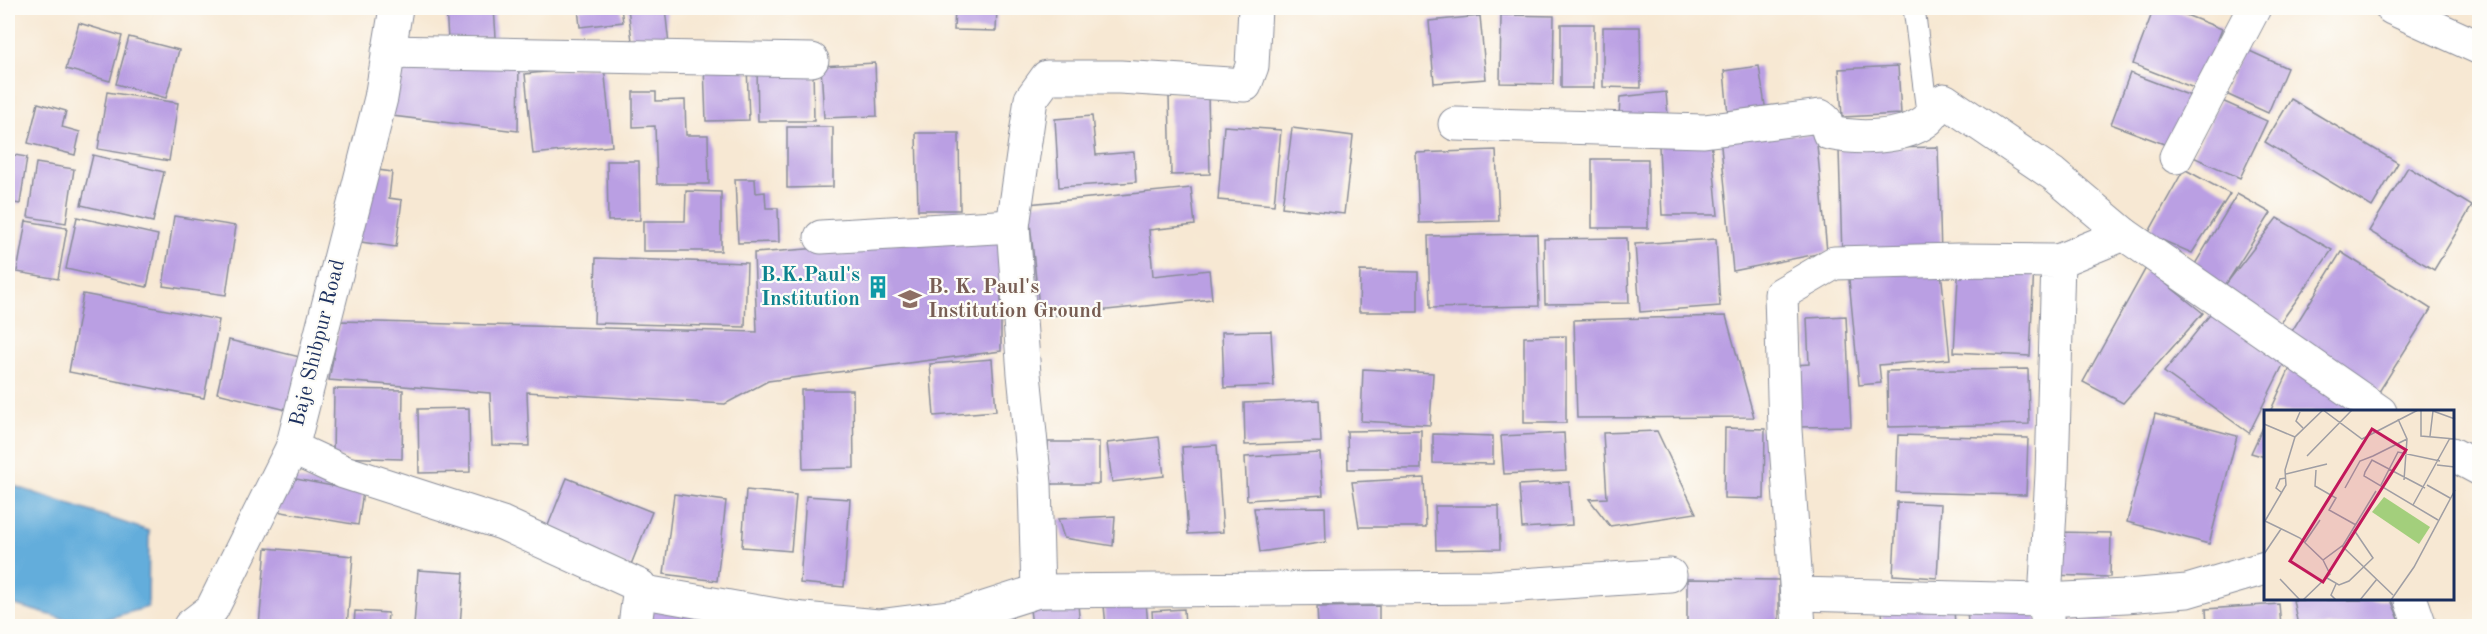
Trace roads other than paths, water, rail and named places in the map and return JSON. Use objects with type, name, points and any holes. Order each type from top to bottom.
[{"type":"street","name":"Baje Shibpur Road","points":[[396,8],[381,98],[292,448],[344,472],[502,523],[640,586],[639,591]]},
{"type":"street","points":[[1038,591],[1035,484],[1013,226],[1031,99],[1047,77],[1120,77],[1245,85],[1252,66],[1255,8]]},
{"type":"street","points":[[2176,157],[2254,8]]},
{"type":"street","points":[[2392,8],[2480,48]]},
{"type":"street","points":[[388,52],[812,60]]},
{"type":"street","points":[[1455,124],[1704,131],[1820,116],[1825,120],[1829,133],[1875,136],[1911,130],[1928,120],[1938,104],[1944,100],[2053,174],[2124,234],[2376,410]]},
{"type":"street","points":[[821,237],[1013,226]]},
{"type":"street","points":[[1799,627],[1785,430],[1781,294],[1834,263],[1959,260],[2058,261],[2124,234]]},
{"type":"street","points":[[2046,613],[2058,261]]},
{"type":"street","points":[[190,627],[212,609],[292,448]]},
{"type":"street","points":[[2454,455],[2480,469]]},
{"type":"street","points":[[1797,594],[2046,613],[2187,591],[2264,568]]},
{"type":"street","points":[[635,627],[639,591],[793,618],[878,626],[963,621],[1038,591],[1492,587],[1670,575]]},
{"type":"street","points":[[2411,601],[2420,627]]},
{"type":"lane","points":[[1914,8],[1928,120]]},
{"type":"water","points":[[8,484],[149,531],[148,607],[85,625],[8,603]]},
{"type":"place","name":"B.K.Paul's Institution","points":[[878,287]]},
{"type":"place","name":"B. K. Paul's Institution Ground","points":[[910,299]]}]
